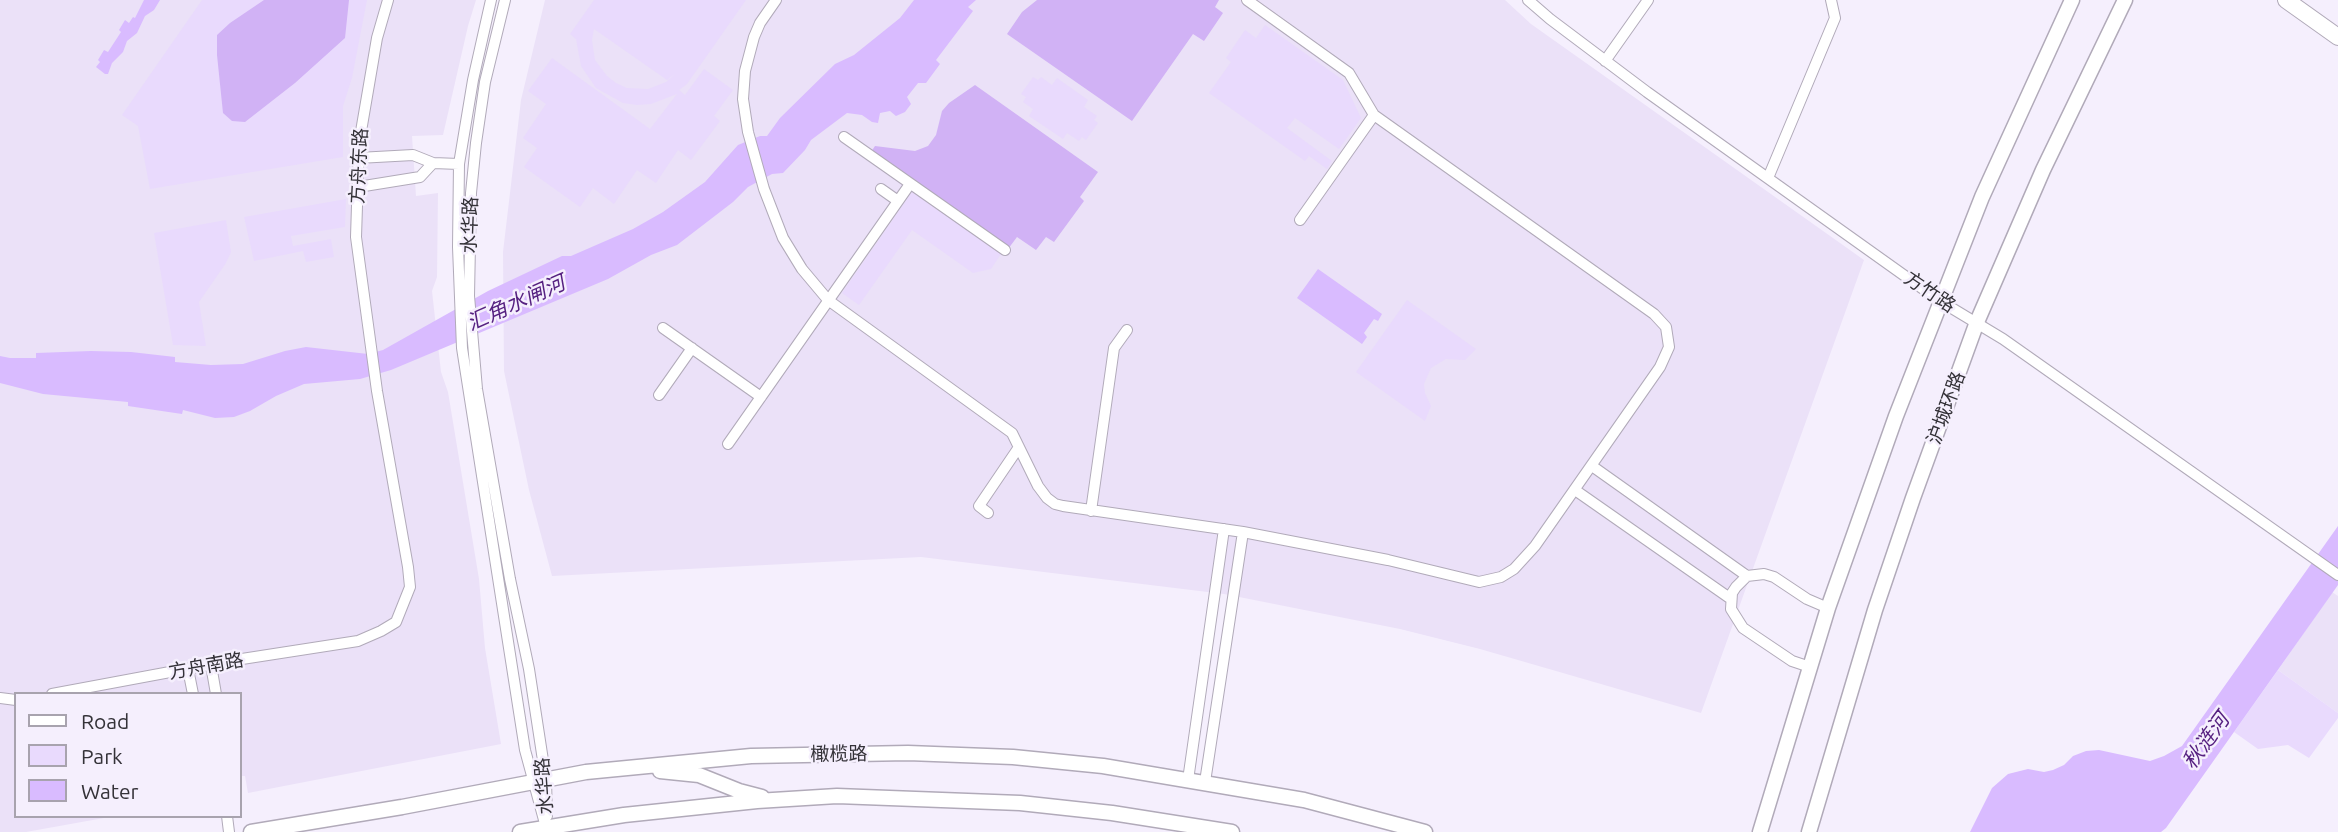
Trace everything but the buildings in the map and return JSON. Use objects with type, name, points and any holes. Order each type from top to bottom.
[{"type":"main road","points":[[1760,832],[1828,608],[1940,301],[1982,197],[2072,0]]},
{"type":"main road","name":"沪城环路","points":[[1808,832],[1875,610],[1977,322],[2043,170],[2125,0]]},
{"type":"main road","points":[[2286,0],[2338,37]]},
{"type":"main road","name":"橄榄路","points":[[251,832],[586,772],[751,756],[908,753],[1013,757],[1103,766],[1304,800],[1425,832]]},
{"type":"main road","points":[[629,768],[699,775],[739,791],[777,800]]},
{"type":"main road","points":[[520,832],[547,830],[624,815],[837,796],[1020,803],[1112,813],[1193,828],[1232,832]]},
{"type":"street","name":"方舟东路","points":[[319,648],[358,641],[396,622],[410,587],[377,391],[356,237],[358,158],[366,95],[377,38],[388,0]]},
{"type":"street","name":"水华路","points":[[491,0],[473,80],[459,164],[464,299],[510,579],[529,669],[547,830]]},
{"type":"street","name":"水华路","points":[[505,0],[485,82],[476,142],[462,348],[524,750],[540,781]]},
{"type":"street","points":[[776,0],[760,23],[745,71],[743,100],[748,132],[764,189],[783,237],[802,269],[828,300],[1012,433],[1038,486],[1047,498],[1055,504],[1243,532],[1388,560],[1479,582],[1501,577],[1525,560],[1666,356],[1669,340],[1666,327],[1654,314],[1374,115],[1349,73],[1249,1]]},
{"type":"street","name":"方竹路","points":[[1528,0],[1605,61],[1940,301],[1977,322],[2338,575]]},
{"type":"street","points":[[1605,61],[1648,0]]},
{"type":"street","points":[[1768,178],[1835,18],[1831,0]]},
{"type":"street","points":[[1300,220],[1374,115]]},
{"type":"street","points":[[844,137],[1005,250]]},
{"type":"street","points":[[358,158],[413,155],[433,163],[459,164]]},
{"type":"street","points":[[358,187],[420,177],[433,163]]},
{"type":"street","points":[[728,444],[911,184]]},
{"type":"street","points":[[881,189],[898,201]]},
{"type":"street","points":[[663,328],[761,397]]},
{"type":"street","points":[[1091,511],[1114,348],[1127,330]]},
{"type":"street","points":[[659,395],[692,348]]},
{"type":"street","points":[[988,513],[979,506],[1019,447]]},
{"type":"street","points":[[1592,466],[1747,576]]},
{"type":"street","points":[[1575,490],[1731,599]]},
{"type":"street","points":[[1188,780],[1224,529]]},
{"type":"street","points":[[1205,782],[1243,532]]},
{"type":"street","points":[[1810,667],[1792,661],[1744,628],[1734,616],[1731,599],[1736,587],[1747,576],[1765,574],[1828,608]]},
{"type":"street","points":[[1214,596],[1232,599]]},
{"type":"street","name":"方舟南路","points":[[63,692],[319,648]]},
{"type":"street","points":[[211,665],[216,692]]},
{"type":"street","points":[[188,669],[193,692]]},
{"type":"shaded area","points":[[0,0],[476,0],[443,135],[412,136],[416,196],[438,193],[437,277],[432,291],[441,372],[448,392],[479,579],[485,648],[501,744],[248,793],[245,776],[242,776],[242,692],[14,692],[14,818],[104,818],[26,832],[0,832]]},
{"type":"shaded area","points":[[264,0],[349,0],[345,38],[295,83],[245,122],[232,121],[223,113],[217,35]]},
{"type":"shaded area","points":[[545,0],[1505,0],[1531,24],[1864,260],[1701,713],[1480,649],[1400,629],[1224,594],[921,557],[552,576],[529,490],[504,371],[503,252],[521,100]]},
{"type":"shaded area","points":[[1037,0],[1219,0],[1215,7],[1223,13],[1204,41],[1193,34],[1132,121],[1007,34],[1022,12]]},
{"type":"shaded area","points":[[975,85],[1098,172],[1080,197],[1084,201],[1054,242],[1046,237],[1036,250],[1017,237],[1008,249],[871,152],[875,146],[915,151],[928,146],[936,135],[942,111]]},
{"type":"shaded area","points":[[2332,592],[2338,596],[2338,713],[2278,670]]},
{"type":"green space","points":[[202,0],[367,0],[352,78],[343,106],[343,157],[150,189],[138,126],[122,115]]},
{"type":"green space","points":[[594,0],[746,0],[687,84],[679,90],[685,95],[704,69],[733,90],[714,116],[720,121],[691,160],[678,150],[656,183],[637,170],[614,204],[593,188],[580,207],[524,167],[537,148],[523,138],[546,104],[528,91],[552,58],[650,129],[677,94],[651,104],[637,105],[623,103],[596,88],[581,66],[576,39],[570,34]],"holes":[[[594,29],[667,80],[676,73],[666,82],[648,89],[627,88],[616,83],[595,60],[592,40]]]},
{"type":"green space","points":[[1265,25],[1343,80],[1361,118],[1339,149],[1295,118],[1287,128],[1332,161],[1327,169],[1309,156],[1305,161],[1209,93],[1231,62],[1226,58],[1245,30],[1256,38]]},
{"type":"green space","points":[[1033,77],[1038,80],[1041,77],[1052,85],[1057,78],[1088,100],[1084,107],[1097,116],[1094,120],[1098,123],[1086,140],[1082,137],[1079,141],[1067,133],[1063,139],[1029,116],[1033,109],[1023,102],[1026,97],[1021,94]]},
{"type":"green space","points":[[912,192],[1001,254],[991,269],[973,273],[912,230],[859,305],[842,293]]},
{"type":"green space","points":[[346,199],[345,227],[291,236],[293,246],[331,239],[334,257],[306,262],[303,251],[254,261],[244,217]]},
{"type":"green space","points":[[226,220],[231,252],[199,302],[206,346],[173,345],[154,233]]},
{"type":"green space","points":[[1407,300],[1476,349],[1465,360],[1446,359],[1431,368],[1424,384],[1431,406],[1425,421],[1356,372]]},
{"type":"green space","points":[[2278,670],[2338,713],[2338,718],[2309,758],[2288,745],[2258,749],[2234,732]]},
{"type":"water","points":[[144,0],[160,0],[154,10],[145,16],[137,33],[127,41],[123,52],[112,63],[108,74],[105,74],[96,67],[100,62],[98,60],[104,50],[108,52],[125,20],[129,23],[135,18]]},
{"type":"water","name":"汇角水闸河","points":[[914,0],[976,0],[968,7],[973,11],[936,60],[940,64],[926,83],[918,83],[907,97],[911,104],[905,112],[896,116],[890,111],[880,113],[878,123],[862,115],[847,113],[811,140],[783,173],[772,174],[748,187],[733,202],[677,245],[651,255],[608,279],[391,370],[360,379],[304,384],[250,411],[234,417],[215,418],[183,410],[182,414],[128,406],[128,402],[43,394],[0,383],[0,356],[36,358],[36,353],[131,352],[175,357],[175,362],[211,365],[243,364],[306,347],[368,354],[383,350],[488,291],[562,256],[571,256],[633,229],[663,212],[705,182],[738,145],[767,136],[780,118],[835,64],[854,55],[900,18]]},
{"type":"water","points":[[1318,269],[1382,314],[1378,321],[1374,319],[1364,333],[1367,337],[1362,344],[1297,298]]},
{"type":"water","name":"秋涟河","points":[[2338,526],[2338,585],[2166,828],[2161,832],[1970,832],[1992,788],[2008,774],[2028,769],[2044,772],[2053,770],[2064,765],[2073,756],[2086,751],[2099,750],[2150,761],[2182,746]]}]
